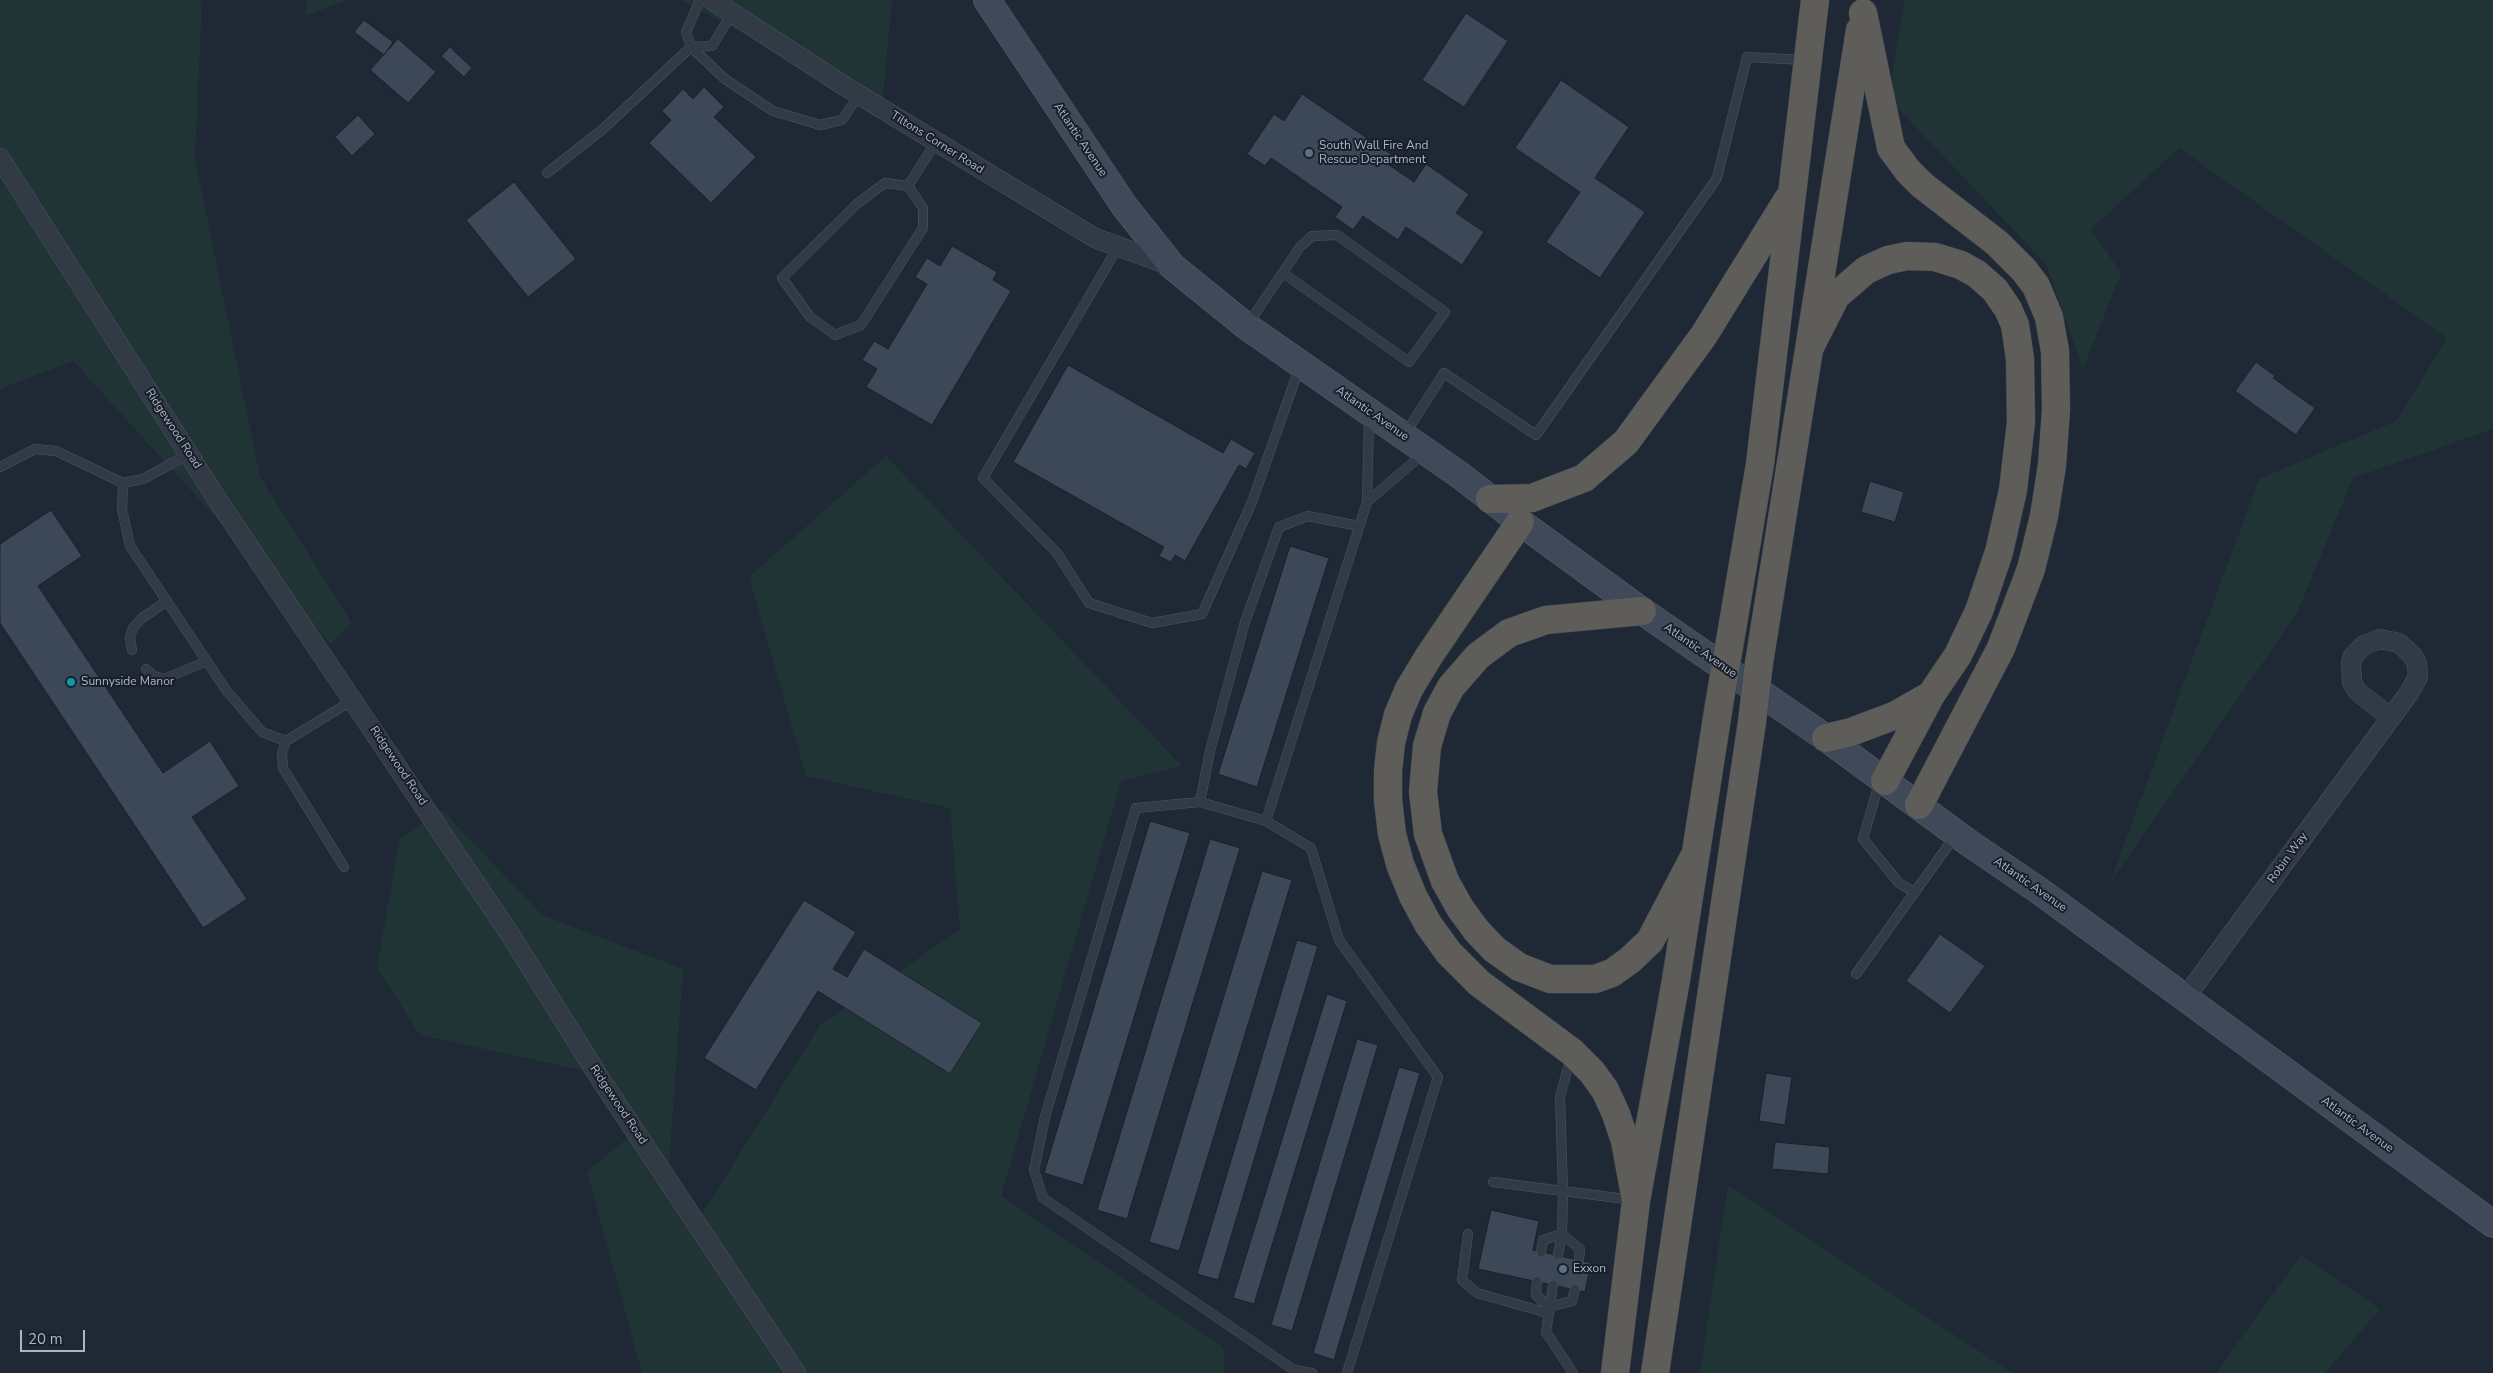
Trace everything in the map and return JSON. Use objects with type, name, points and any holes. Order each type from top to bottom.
[{"type":"highway","points":[[1615,1373],[1636,1201],[1676,980],[1694,857],[1760,464],[1815,0]]},
{"type":"highway","points":[[1655,1373],[1752,722],[1759,663],[1864,7]]},
{"type":"highway","points":[[1864,7],[1890,148],[1922,185],[1997,243],[2024,270],[2036,286],[2049,317],[2055,351],[2056,410],[2052,465],[2044,516],[2031,569],[2001,648],[1919,805]]},
{"type":"highway","points":[[1490,499],[1532,498],[1584,478],[1626,442],[1704,335],[1793,191]]},
{"type":"highway","points":[[1810,349],[1836,296],[1866,270],[1888,260],[1907,256],[1935,257],[1961,265],[1977,274],[1995,290],[2008,309],[2015,325],[2020,359],[2021,422],[2013,490],[2001,543],[1978,611],[1958,655],[1931,695],[1883,779]]},
{"type":"highway","points":[[1520,522],[1409,689],[1398,715],[1391,743],[1388,800],[1392,834],[1410,888],[1428,924],[1449,953],[1479,983],[1572,1052],[1592,1072],[1605,1090],[1625,1141],[1636,1201]]},
{"type":"highway","points":[[1642,611],[1546,620],[1526,625],[1493,644],[1473,661],[1451,687],[1436,713],[1427,746],[1423,792],[1428,834],[1445,881],[1460,908],[1476,930],[1494,949],[1518,967],[1550,979],[1595,979],[1612,973],[1630,960],[1650,941],[1694,857]]},
{"type":"highway","points":[[1826,738],[1851,732],[1896,715],[1931,695]]},
{"type":"main road","name":"Atlantic Avenue","points":[[987,0],[1125,207],[1172,266],[1246,326],[1404,436],[1642,611],[1826,738],[1957,834],[2041,892],[2493,1224]]},
{"type":"street","name":"Tiltons Corner Road","points":[[712,0],[858,95],[1095,238],[1172,266]]},
{"type":"street","name":"Ridgewood Road","points":[[0,158],[189,454],[511,936],[601,1080],[796,1373]]},
{"type":"street","name":"Robin Way","points":[[2185,998],[2391,718]]},
{"type":"lane","points":[[700,0],[686,32],[691,47],[725,79],[773,111],[820,125],[842,120],[858,95]]},
{"type":"lane","points":[[547,173],[603,130],[691,47],[712,46],[732,13]]},
{"type":"lane","points":[[1404,436],[1444,373],[1536,435],[1717,178],[1747,57],[1808,60]]},
{"type":"lane","points":[[908,186],[936,142]]},
{"type":"lane","points":[[885,183],[908,186],[923,208],[923,228],[861,325],[835,335],[810,317],[782,278],[858,203],[885,183]]},
{"type":"lane","points":[[1246,326],[1300,247],[1312,236],[1337,235],[1445,312],[1409,362],[1283,273]]},
{"type":"lane","points":[[1118,247],[982,478],[1057,553],[1089,603],[1152,624],[1202,614],[1252,502],[1300,364]]},
{"type":"lane","points":[[1266,821],[1367,502],[1369,413]]},
{"type":"lane","points":[[0,467],[35,449],[56,451],[123,483],[143,479],[189,454]]},
{"type":"lane","points":[[1367,502],[1426,452]]},
{"type":"lane","points":[[123,483],[122,509],[130,546],[226,690],[262,732],[286,741]]},
{"type":"lane","points":[[1200,802],[1210,751],[1245,622],[1279,527],[1308,516],[1359,526]]},
{"type":"lane","points":[[132,650],[130,637],[133,628],[142,618],[168,601]]},
{"type":"lane","points":[[146,669],[154,676],[164,679],[207,661]]},
{"type":"lane","points":[[344,867],[283,768],[282,753],[286,741],[353,700]]},
{"type":"lane","points":[[1883,779],[1863,839],[1900,883],[1914,892]]},
{"type":"lane","points":[[1312,1373],[1294,1370],[1043,1198],[1034,1170],[1045,1117],[1136,808],[1200,802],[1266,821],[1312,848],[1339,940],[1438,1077],[1346,1373]]},
{"type":"lane","points":[[1856,974],[1957,834]]},
{"type":"lane","points":[[1558,1256],[1562,1234],[1563,1191],[1560,1097],[1572,1052]]},
{"type":"lane","points":[[1493,1182],[1636,1201]]},
{"type":"lane","points":[[1468,1234],[1462,1280],[1477,1293],[1549,1310],[1572,1301],[1575,1289]]},
{"type":"lane","points":[[1541,1252],[1543,1240],[1562,1234]]},
{"type":"lane","points":[[1562,1234],[1580,1250],[1579,1260]]},
{"type":"lane","points":[[1537,1281],[1536,1295],[1549,1310]]},
{"type":"lane","points":[[1553,1285],[1546,1332],[1573,1373]]},
{"type":"green space","points":[[0,0],[202,0],[195,158],[260,477],[352,623],[331,644],[73,361],[0,389]]},
{"type":"green space","points":[[307,0],[346,0],[306,16]]},
{"type":"green space","points":[[680,0],[892,0],[882,106]]},
{"type":"green space","points":[[1904,0],[2493,0],[2493,429],[2353,478],[2297,613],[2110,883],[2259,479],[2396,421],[2447,338],[2179,148],[2091,229],[2121,273],[2083,369],[2046,264],[1889,99]]},
{"type":"green space","points":[[886,456],[1182,766],[1121,781],[1001,1196],[1223,1347],[1225,1373],[642,1373],[587,1172],[642,1126],[609,1076],[420,1035],[377,968],[399,840],[442,810],[542,915],[683,969],[669,1168],[701,1216],[820,1025],[960,930],[950,808],[806,776],[749,577]]},
{"type":"green space","points":[[1728,1185],[2012,1373],[1700,1373]]},
{"type":"green space","points":[[2301,1255],[2380,1309],[2325,1373],[2216,1373]]},
{"type":"building","points":[[1466,13],[1508,41],[1464,107],[1422,80]]},
{"type":"building","points":[[364,20],[393,42],[384,55],[354,32]]},
{"type":"building","points":[[398,39],[436,72],[408,103],[370,70]]},
{"type":"building","points":[[450,47],[472,68],[464,77],[441,56]]},
{"type":"building","points":[[1561,80],[1629,127],[1595,178],[1645,212],[1600,278],[1546,242],[1580,192],[1515,148]]},
{"type":"building","points":[[704,87],[724,107],[714,117],[756,157],[711,203],[649,143],[671,120],[662,111],[683,89],[693,99]]},
{"type":"building","points":[[1302,94],[1395,157],[1389,165],[1414,182],[1426,164],[1469,194],[1456,213],[1484,232],[1462,265],[1406,227],[1398,240],[1363,216],[1353,230],[1335,217],[1342,207],[1271,158],[1265,166],[1247,154],[1274,114],[1284,121]]},
{"type":"building","points":[[358,115],[375,134],[352,156],[335,137]]},
{"type":"building","points":[[514,182],[576,259],[528,297],[466,220]]},
{"type":"building","points":[[952,246],[997,272],[993,280],[1011,291],[932,425],[866,387],[877,369],[862,360],[874,341],[888,349],[927,284],[915,277],[927,258],[940,266]]},
{"type":"building","points":[[2256,362],[2275,376],[2273,378],[2315,408],[2296,435],[2235,391]]},
{"type":"building","points":[[1068,365],[1223,453],[1231,439],[1255,453],[1246,469],[1239,465],[1185,561],[1175,555],[1171,562],[1159,556],[1164,547],[1013,462]]},
{"type":"building","points":[[1870,481],[1904,492],[1895,522],[1861,512]]},
{"type":"building","name":"Sunnyside Manor","points":[[51,510],[82,556],[38,586],[163,773],[210,741],[239,786],[192,817],[247,899],[203,928],[0,623],[0,544]]},
{"type":"building","points":[[1290,546],[1329,558],[1257,787],[1218,774]]},
{"type":"building","points":[[1150,821],[1190,833],[1083,1185],[1044,1173]]},
{"type":"building","points":[[1210,839],[1240,848],[1127,1219],[1097,1210]]},
{"type":"building","points":[[1262,871],[1292,880],[1179,1251],[1149,1242]]},
{"type":"building","points":[[804,900],[856,932],[833,969],[847,977],[864,949],[982,1023],[950,1074],[818,991],[756,1090],[704,1058]]},
{"type":"building","points":[[1940,934],[1985,966],[1950,1013],[1906,981]]},
{"type":"building","points":[[1297,940],[1318,946],[1218,1280],[1197,1274]]},
{"type":"building","points":[[1327,994],[1347,1001],[1254,1304],[1233,1298]]},
{"type":"building","points":[[1357,1039],[1378,1045],[1292,1331],[1271,1325]]},
{"type":"building","points":[[1399,1067],[1420,1073],[1334,1360],[1313,1353]]},
{"type":"building","points":[[1766,1073],[1792,1077],[1785,1125],[1759,1121]]},
{"type":"building","points":[[1775,1142],[1830,1147],[1828,1174],[1772,1169]]},
{"type":"building","points":[[1491,1210],[1539,1221],[1533,1250],[1591,1263],[1585,1292],[1478,1269]]},
{"type":"place","name":"South Wall Fire And Rescue Department","points":[[1309,153]]},
{"type":"place","name":"Sunnyside Manor","points":[[71,682]]},
{"type":"place","name":"Exxon","points":[[1563,1269]]}]
